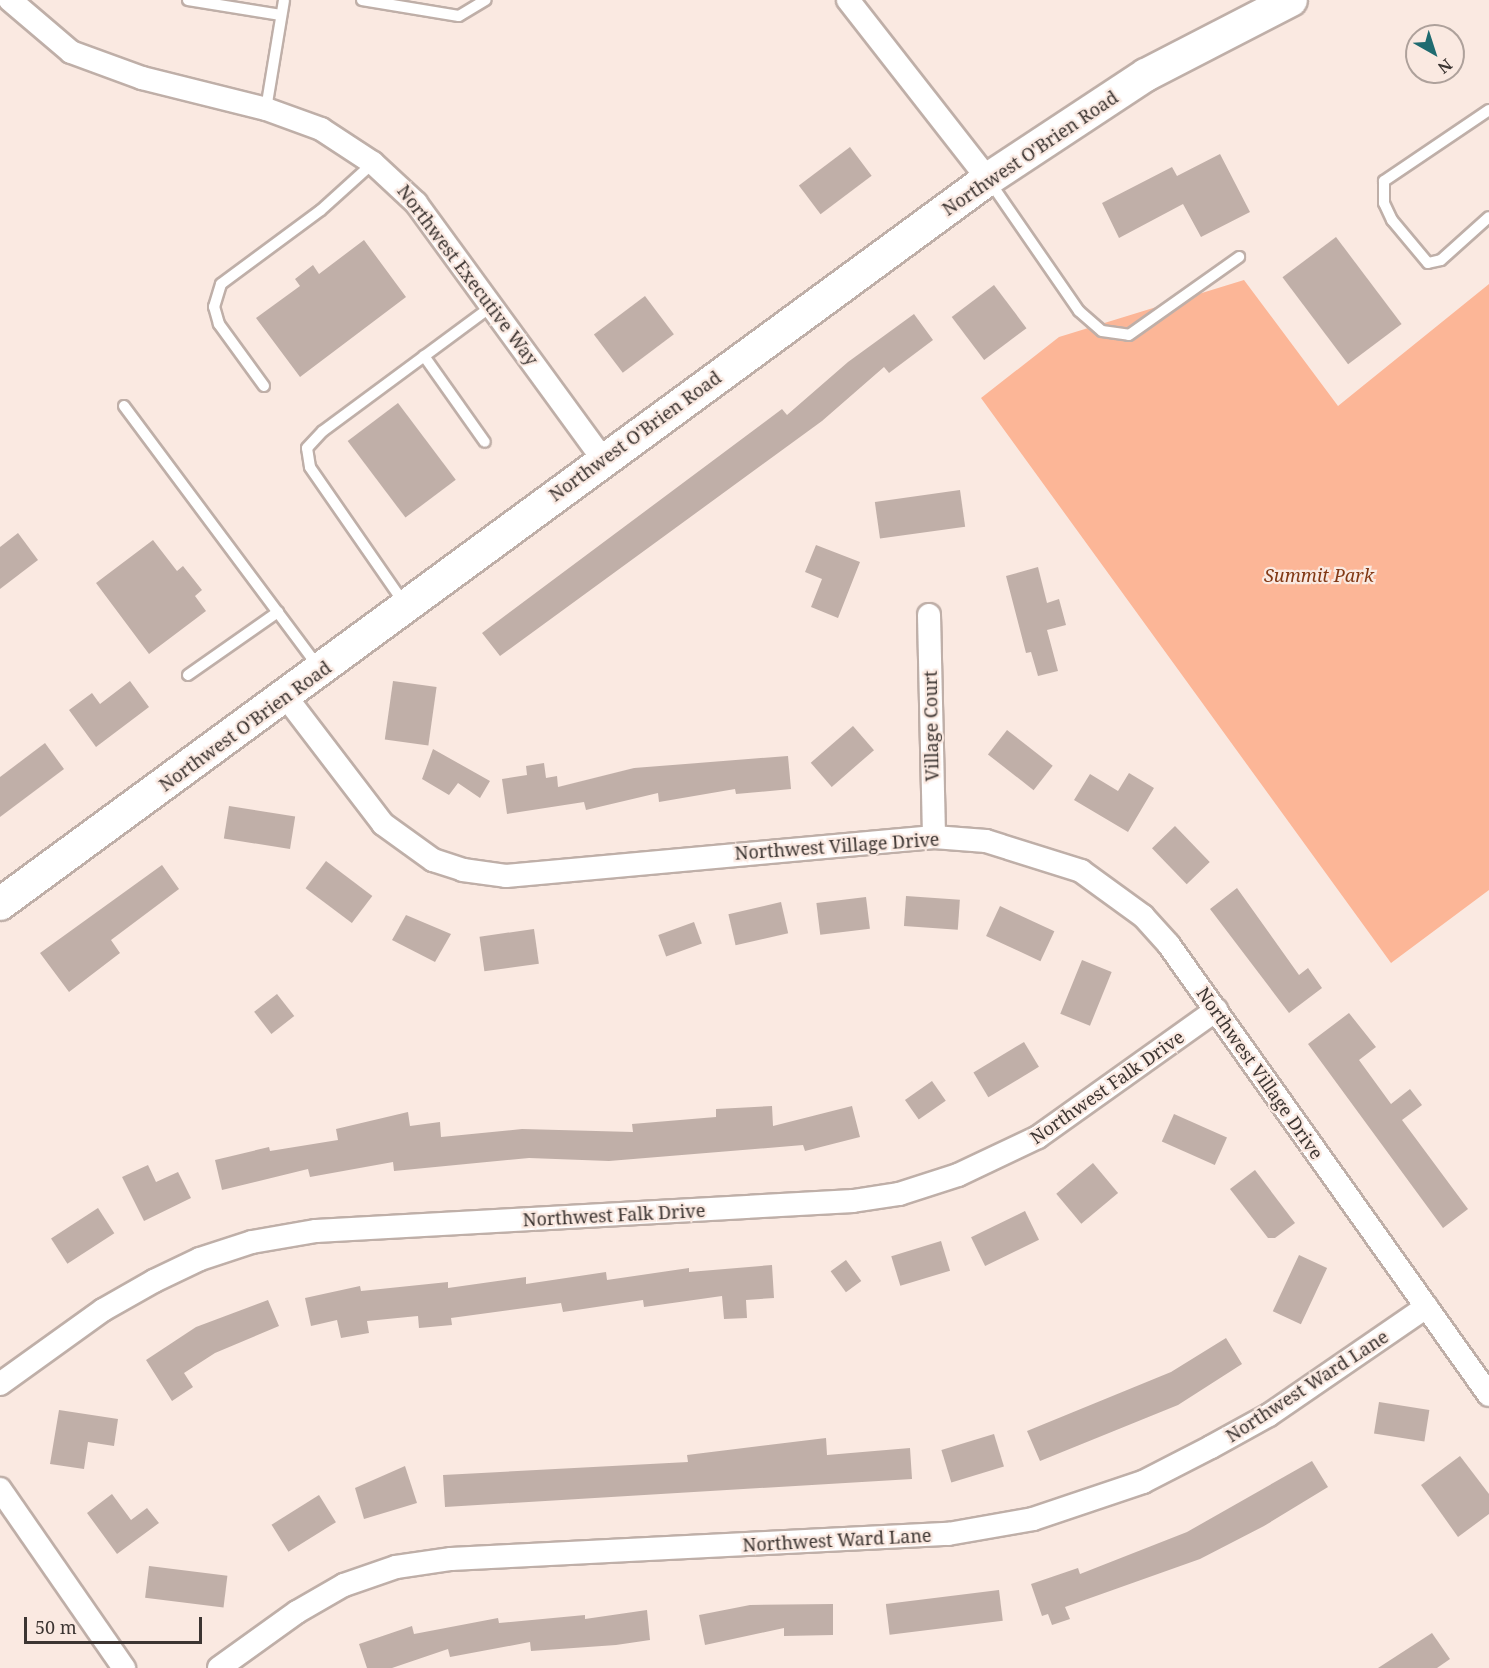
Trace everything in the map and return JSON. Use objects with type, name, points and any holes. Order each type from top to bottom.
[{"type":"street","name":"Northwest Executive Way","points":[[10,0],[47,34],[90,60],[189,92],[266,109],[321,129],[399,183],[493,305],[603,459]]},
{"type":"street","points":[[848,0],[988,179]]},
{"type":"street","name":"Northwest O'Brien Road","points":[[0,904],[286,697],[603,459],[988,179],[1146,75],[1289,1]]},
{"type":"street","name":"Village Court","points":[[928,615],[934,837]]},
{"type":"street","name":"Northwest Village Drive","points":[[286,697],[383,824],[433,860],[463,870],[506,876],[934,837],[986,841],[1081,871],[1143,916],[1216,1010],[1489,1395]]},
{"type":"street","name":"Northwest Falk Drive","points":[[0,1384],[103,1310],[154,1281],[200,1259],[252,1242],[316,1231],[841,1202],[899,1194],[995,1159],[1038,1137],[1216,1010]]},
{"type":"street","name":"Northwest Ward Lane","points":[[219,1668],[297,1612],[344,1585],[396,1567],[451,1559],[948,1534],[1033,1519],[1143,1482],[1211,1447],[1269,1415],[1426,1307]]},
{"type":"street","points":[[0,1489],[124,1668]]},
{"type":"lane","points":[[188,0],[281,15]]},
{"type":"lane","points":[[266,109],[284,0]]},
{"type":"lane","points":[[362,0],[459,16],[486,0]]},
{"type":"lane","points":[[1489,110],[1384,181],[1384,203],[1392,220],[1428,263],[1442,260],[1489,217]]},
{"type":"lane","points":[[264,386],[219,324],[214,307],[221,284],[321,210],[373,163]]},
{"type":"lane","points":[[988,179],[1079,312],[1102,331],[1129,334],[1239,257]]},
{"type":"lane","points":[[406,606],[310,467],[307,448],[322,431],[493,305]]},
{"type":"lane","points":[[424,356],[485,442]]},
{"type":"lane","points":[[124,406],[321,670]]},
{"type":"lane","points":[[188,675],[278,612]]},
{"type":"green space","name":"Summit Park","points":[[1244,280],[1338,406],[1489,284],[1489,890],[1391,963],[981,398],[1059,337]]},
{"type":"building","points":[[850,147],[872,176],[821,214],[799,186]]},
{"type":"building","points":[[1220,154],[1250,212],[1201,237],[1183,204],[1119,238],[1102,203],[1172,167],[1177,176]]},
{"type":"building","points":[[1336,237],[1402,324],[1348,364],[1282,277]]},
{"type":"building","points":[[364,240],[406,297],[300,377],[256,318],[300,286],[295,279],[313,265],[319,274]]},
{"type":"building","points":[[994,285],[1026,328],[984,360],[952,317]]},
{"type":"building","points":[[645,296],[674,334],[623,373],[594,335]]},
{"type":"building","points":[[914,314],[933,340],[889,373],[884,367],[822,421],[500,656],[482,633],[782,409],[787,415],[848,362]]},
{"type":"building","points":[[398,403],[456,480],[405,518],[348,441]]},
{"type":"building","points":[[960,490],[965,527],[880,539],[875,502]]},
{"type":"building","points":[[18,533],[38,560],[0,589],[0,547]]},
{"type":"building","points":[[153,540],[177,571],[183,566],[202,590],[195,596],[206,611],[149,654],[96,583]]},
{"type":"building","points":[[816,545],[860,562],[838,618],[811,607],[822,579],[805,572]]},
{"type":"building","points":[[1038,567],[1047,603],[1059,599],[1066,625],[1047,630],[1058,671],[1038,676],[1031,652],[1026,653],[1006,576]]},
{"type":"building","points":[[130,681],[149,707],[96,747],[69,710],[92,693],[100,704]]},
{"type":"building","points":[[393,681],[437,687],[428,746],[385,739]]},
{"type":"building","points":[[853,726],[874,750],[832,787],[811,763]]},
{"type":"building","points":[[1007,730],[1053,766],[1034,790],[988,754]]},
{"type":"building","points":[[45,743],[64,769],[0,817],[0,777]]},
{"type":"building","points":[[433,749],[490,781],[480,798],[458,783],[449,795],[422,779]]},
{"type":"building","points":[[788,756],[791,789],[736,794],[735,789],[659,802],[658,793],[586,810],[584,802],[507,814],[502,779],[527,775],[526,766],[544,763],[546,778],[557,776],[558,787],[634,768]]},
{"type":"building","points":[[1129,773],[1154,788],[1128,832],[1074,800],[1090,774],[1118,791]]},
{"type":"building","points":[[229,806],[295,816],[290,849],[224,839]]},
{"type":"building","points":[[1175,826],[1210,862],[1187,884],[1152,848]]},
{"type":"building","points":[[326,861],[372,896],[352,923],[306,888]]},
{"type":"building","points":[[162,865],[179,889],[111,940],[120,953],[69,992],[40,953]]},
{"type":"building","points":[[1237,888],[1299,975],[1308,968],[1322,988],[1289,1013],[1210,909]]},
{"type":"building","points":[[906,896],[960,900],[958,930],[904,926]]},
{"type":"building","points":[[866,897],[870,929],[820,935],[816,903]]},
{"type":"building","points":[[781,902],[788,933],[736,945],[728,914]]},
{"type":"building","points":[[1000,906],[1054,931],[1040,961],[986,936]]},
{"type":"building","points":[[406,915],[451,934],[435,962],[392,940]]},
{"type":"building","points":[[694,922],[702,944],[666,957],[658,935]]},
{"type":"building","points":[[534,929],[539,964],[484,971],[480,937]]},
{"type":"building","points":[[1082,960],[1112,972],[1090,1026],[1060,1014]]},
{"type":"building","points":[[277,994],[294,1016],[271,1034],[254,1012]]},
{"type":"building","points":[[1349,1013],[1376,1047],[1359,1060],[1391,1104],[1410,1089],[1422,1105],[1402,1120],[1468,1209],[1443,1228],[1308,1044]]},
{"type":"building","points":[[1024,1042],[1039,1067],[988,1097],[973,1072]]},
{"type":"building","points":[[932,1081],[946,1101],[919,1120],[905,1100]]},
{"type":"building","points":[[772,1106],[773,1126],[852,1106],[860,1137],[805,1151],[803,1145],[609,1161],[529,1158],[394,1171],[393,1162],[310,1177],[308,1169],[222,1190],[215,1160],[269,1147],[270,1151],[338,1140],[336,1129],[408,1112],[410,1126],[440,1122],[441,1137],[522,1129],[633,1132],[632,1124],[716,1117],[716,1109]]},
{"type":"building","points":[[1174,1114],[1227,1138],[1215,1165],[1162,1141]]},
{"type":"building","points":[[1093,1163],[1118,1193],[1081,1224],[1056,1194]]},
{"type":"building","points":[[148,1165],[156,1182],[178,1172],[191,1198],[144,1221],[122,1177]]},
{"type":"building","points":[[1255,1170],[1295,1223],[1275,1238],[1268,1238],[1230,1189]]},
{"type":"building","points":[[98,1208],[114,1233],[67,1264],[51,1238]]},
{"type":"building","points":[[1025,1211],[1039,1240],[985,1266],[971,1237]]},
{"type":"building","points":[[941,1241],[950,1271],[900,1286],[891,1256]]},
{"type":"building","points":[[1299,1255],[1327,1268],[1301,1324],[1273,1311]]},
{"type":"building","points":[[846,1260],[861,1281],[846,1292],[831,1271]]},
{"type":"building","points":[[772,1265],[774,1298],[746,1300],[747,1318],[724,1319],[722,1296],[644,1307],[643,1300],[563,1312],[561,1303],[451,1318],[452,1325],[419,1328],[418,1316],[367,1321],[369,1333],[341,1338],[337,1320],[311,1326],[305,1298],[360,1286],[361,1291],[448,1282],[448,1288],[526,1277],[526,1284],[606,1272],[607,1280],[689,1268],[689,1272]]},
{"type":"building","points":[[268,1300],[279,1326],[215,1353],[184,1373],[193,1387],[172,1401],[146,1360],[196,1327]]},
{"type":"building","points":[[1226,1338],[1242,1364],[1178,1405],[1040,1461],[1027,1431],[1171,1372]]},
{"type":"building","points":[[1379,1402],[1429,1410],[1424,1442],[1374,1434]]},
{"type":"building","points":[[59,1410],[118,1419],[114,1446],[88,1442],[84,1469],[50,1464]]},
{"type":"building","points":[[994,1434],[1004,1467],[951,1483],[941,1450]]},
{"type":"building","points":[[826,1438],[827,1455],[910,1448],[912,1479],[445,1507],[443,1475],[688,1462],[687,1455]]},
{"type":"building","points":[[1460,1456],[1489,1494],[1489,1514],[1458,1537],[1421,1485]]},
{"type":"building","points":[[1312,1461],[1328,1487],[1264,1526],[1200,1559],[1065,1607],[1070,1619],[1052,1625],[1048,1614],[1042,1616],[1031,1584],[1078,1568],[1080,1574],[1187,1532]]},
{"type":"building","points":[[405,1466],[417,1503],[364,1519],[355,1488]]},
{"type":"building","points":[[112,1494],[131,1520],[147,1508],[159,1523],[117,1554],[87,1513]]},
{"type":"building","points":[[319,1495],[336,1522],[288,1552],[272,1525]]},
{"type":"building","points":[[149,1566],[227,1576],[224,1607],[145,1598]]},
{"type":"building","points":[[999,1590],[1003,1621],[890,1635],[886,1604]]},
{"type":"building","points":[[833,1604],[833,1635],[784,1636],[784,1628],[705,1645],[699,1615],[750,1605]]},
{"type":"building","points":[[647,1610],[650,1640],[616,1645],[531,1651],[530,1642],[450,1657],[448,1649],[392,1668],[367,1668],[359,1644],[412,1626],[414,1634],[498,1618],[499,1623],[585,1615],[585,1619]]},
{"type":"building","points":[[1432,1633],[1450,1659],[1437,1668],[1378,1668]]}]
